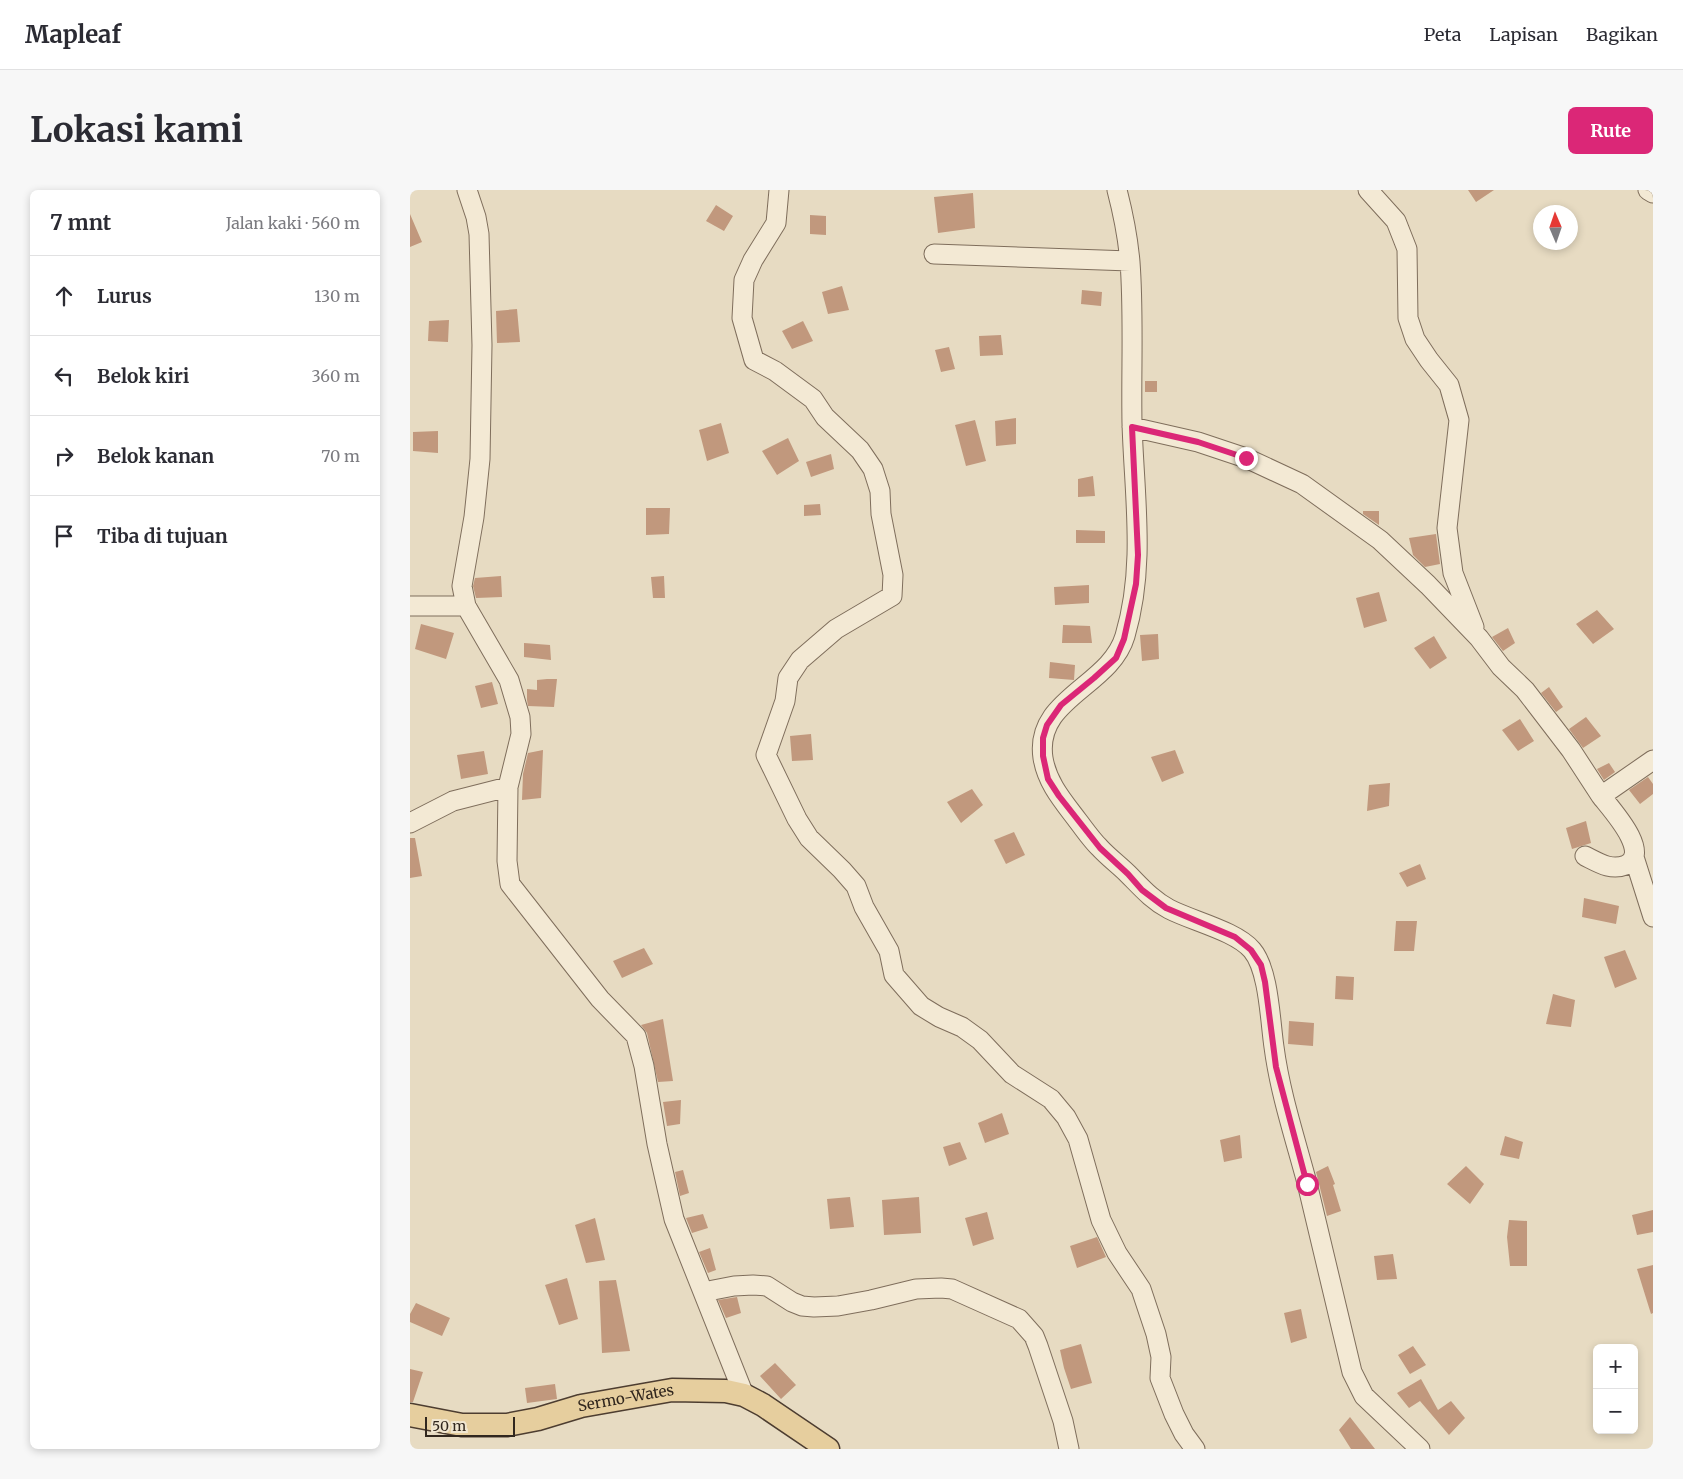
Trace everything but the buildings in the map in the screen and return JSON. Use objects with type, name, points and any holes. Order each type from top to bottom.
[{"type":"main road","name":"Sermo-Wates","points":[[410,1415],[462,1424],[507,1425],[538,1419],[581,1406],[672,1390],[726,1391],[744,1395],[763,1405],[828,1449]]},
{"type":"street","points":[[467,190],[476,217],[479,234],[482,345],[480,458],[474,517],[462,586],[466,606],[509,680],[516,701],[521,734],[508,787],[507,861],[510,884],[600,999],[636,1036],[644,1066],[657,1144],[674,1218],[744,1395]]},
{"type":"street","points":[[779,190],[776,224],[753,260],[744,280],[742,318],[754,360],[775,371],[813,399],[825,417],[860,450],[873,469],[880,490],[881,514],[892,575],[892,596],[836,629],[800,660],[788,678],[785,701],[766,755],[797,819],[809,838],[856,886],[864,907],[889,951],[894,975],[920,1006],[962,1027],[980,1040],[1012,1074],[1051,1099],[1066,1117],[1078,1139],[1101,1220],[1117,1253],[1141,1289],[1162,1356],[1160,1378],[1174,1414],[1195,1449]]},
{"type":"street","points":[[1117,190],[1130,261],[1132,427],[1138,555],[1131,611],[1124,639],[1116,658],[1061,705],[1047,725],[1043,738],[1043,756],[1048,779],[1100,848],[1142,890],[1166,908],[1235,937],[1251,950],[1261,965],[1276,1067],[1307,1184],[1352,1372],[1364,1396],[1420,1449]]},
{"type":"street","points":[[1368,190],[1396,221],[1407,249],[1408,318],[1415,339],[1429,360],[1450,385],[1459,420],[1447,528],[1453,573],[1476,635]]},
{"type":"street","points":[[1648,190],[1653,193]]},
{"type":"street","points":[[934,254],[1130,261]]},
{"type":"street","points":[[1132,427],[1198,442],[1246,458],[1302,484],[1380,540],[1428,585],[1476,635],[1501,667],[1525,690],[1571,750],[1601,796],[1631,836],[1635,849],[1634,857],[1653,917]]},
{"type":"street","points":[[410,606],[466,606]]},
{"type":"street","points":[[1601,796],[1653,760]]},
{"type":"street","points":[[410,823],[453,801],[508,787]]},
{"type":"street","points":[[1585,856],[1607,867],[1621,867],[1630,863],[1634,857]]},
{"type":"street","points":[[703,1292],[752,1284],[767,1286],[792,1302],[802,1306],[814,1307],[838,1306],[916,1289],[952,1289],[1020,1318],[1034,1336],[1038,1346],[1063,1421],[1069,1449]]},
{"type":"route","points":[[1246,458],[1198,442],[1132,427],[1138,555],[1136,584],[1124,639],[1116,658],[1061,705],[1047,725],[1043,738],[1043,756],[1048,779],[1059,796],[1100,848],[1142,890],[1166,908],[1235,937],[1251,950],[1261,965],[1276,1067],[1307,1184]]}]
